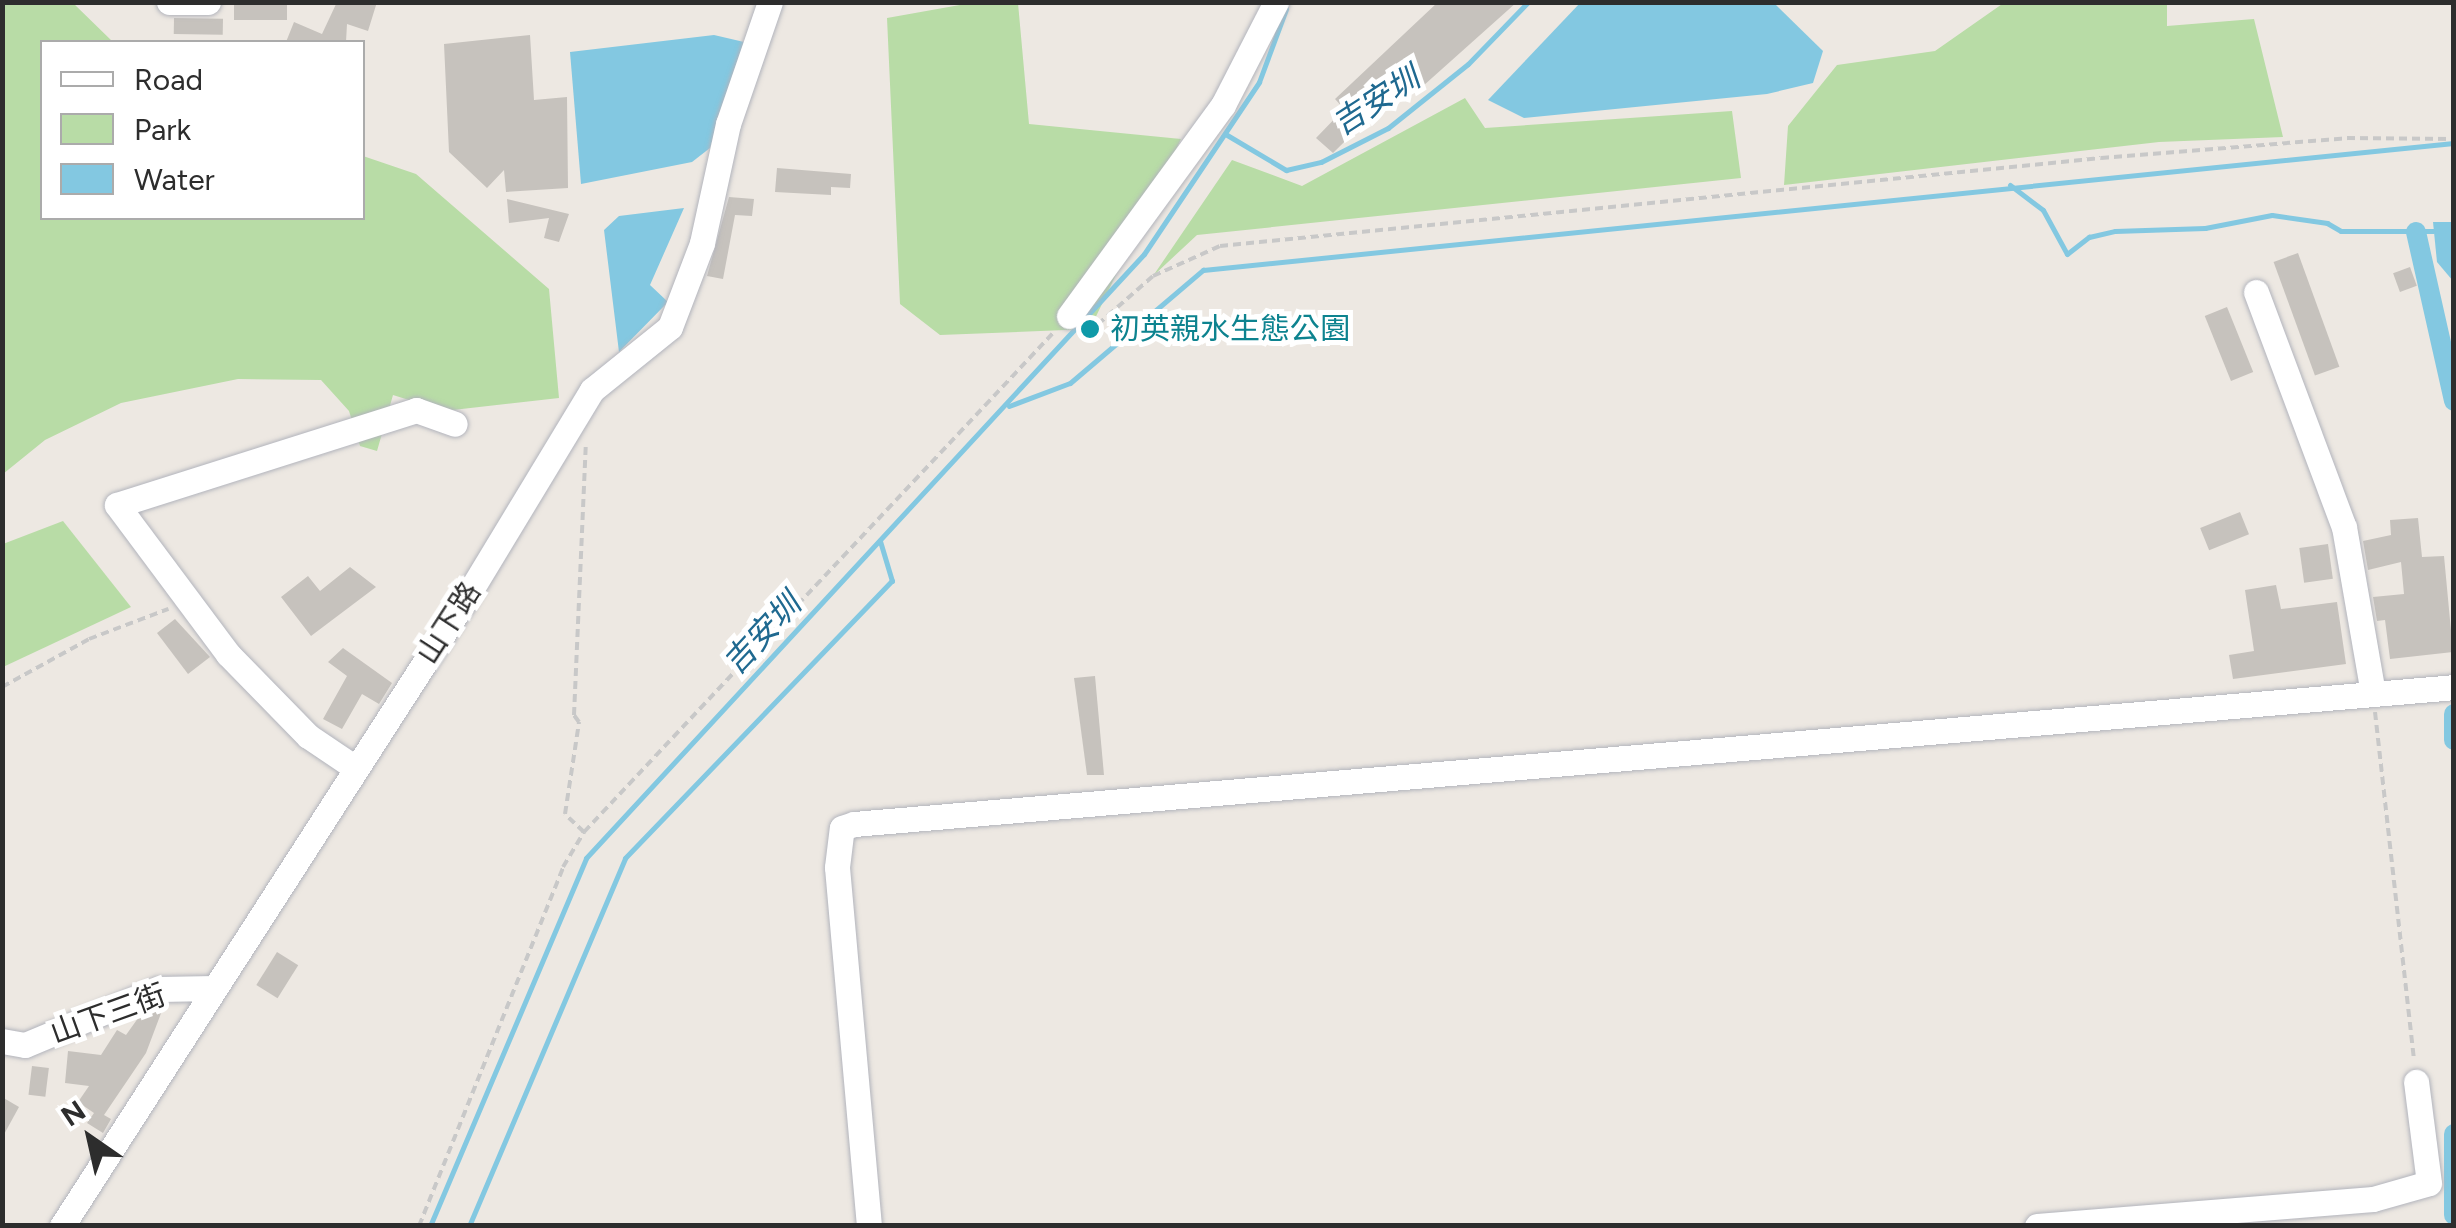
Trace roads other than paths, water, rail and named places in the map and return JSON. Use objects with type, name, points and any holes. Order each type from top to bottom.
[{"type":"street","points":[[169,2],[208,2]]},
{"type":"street","name":"山下路","points":[[62,1226],[592,390],[670,328],[702,243],[728,124],[770,2]]},
{"type":"street","points":[[1078,324],[1223,104],[1276,2]]},
{"type":"street","points":[[2256,292],[2344,527],[2373,693]]},
{"type":"street","points":[[354,767],[308,736],[261,690],[116,505],[416,410],[455,424]]},
{"type":"street","points":[[869,1226],[836,866],[842,828],[2454,687]]},
{"type":"street","name":"山下三街","points":[[2,1040],[25,1045],[159,989],[214,988]]},
{"type":"street","points":[[2038,1226],[2373,1199],[2429,1184],[2416,1082]]},
{"type":"water","points":[[1581,2],[1774,3],[1823,51],[1813,83],[1767,94],[1524,118],[1488,100]]},
{"type":"water","points":[[714,35],[744,42],[710,148],[692,162],[581,184],[570,52]]},
{"type":"water","points":[[684,208],[650,285],[668,302],[619,352],[604,230],[619,216]]},
{"type":"water","points":[[2433,222],[2453,222],[2453,281],[2437,262]]},
{"type":"waterway","name":"吉安圳","points":[[1227,135],[1286,170],[1321,162],[1388,128],[1468,64],[1528,2]]},
{"type":"waterway","name":"吉安圳","points":[[430,1226],[586,858],[1144,254],[1259,82],[1286,9]]},
{"type":"waterway","points":[[1009,406],[1070,383],[1203,270],[2454,143]]},
{"type":"waterway","points":[[2010,185],[2043,210],[2067,254],[2089,237],[2115,231],[2205,228],[2272,215],[2327,223],[2341,231],[2433,231]]},
{"type":"waterway","points":[[2416,232],[2454,401]]},
{"type":"waterway","points":[[469,1226],[625,858],[892,581],[880,541]]},
{"type":"waterway","points":[[2454,714],[2454,740]]},
{"type":"waterway","points":[[2454,1134],[2454,1215]]},
{"type":"place","name":"初英親水生態公園","points":[[1090,329]]}]
